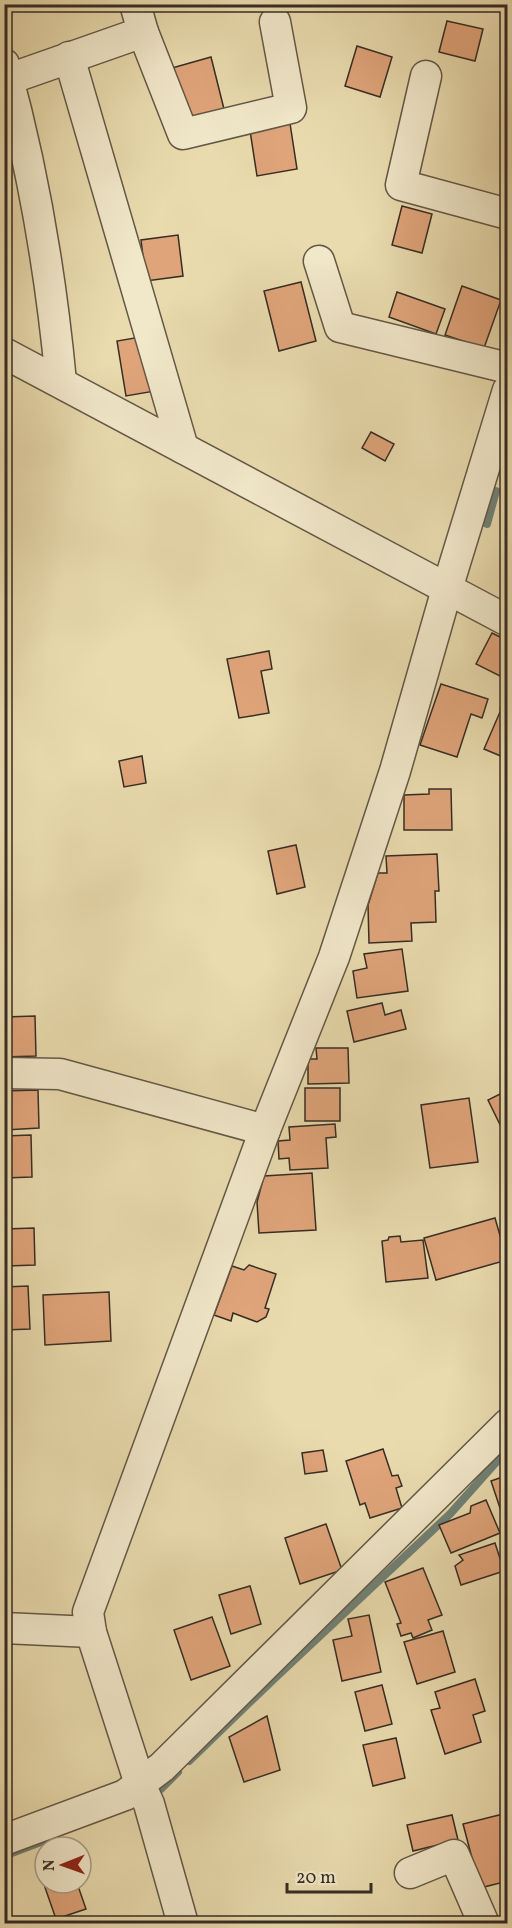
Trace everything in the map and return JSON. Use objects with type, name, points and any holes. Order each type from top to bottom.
[{"type":"street","points":[[61,382],[54,313],[32,175],[7,71],[69,57],[139,18],[183,134],[291,108],[275,22]]},
{"type":"street","points":[[69,57],[183,448]]},
{"type":"street","points":[[426,76],[401,185],[507,214]]},
{"type":"street","points":[[319,261],[340,327],[507,368]]},
{"type":"street","points":[[4,353],[507,621]]},
{"type":"street","points":[[183,1923],[144,1793],[91,1632],[88,1612],[265,1130],[334,957],[395,771],[507,390]]},
{"type":"street","points":[[4,1073],[60,1074],[265,1130]]},
{"type":"street","points":[[144,1793],[170,1758],[507,1424]]},
{"type":"street","points":[[4,1628],[91,1632]]},
{"type":"street","points":[[4,1839],[125,1794],[144,1793]]},
{"type":"street","points":[[410,1873],[454,1855],[484,1923]]},
{"type":"building","points":[[447,21],[483,29],[475,61],[439,52]]},
{"type":"building","points":[[357,46],[392,57],[380,97],[345,86]]},
{"type":"building","points":[[211,57],[224,109],[186,120],[172,68]]},
{"type":"building","points":[[289,117],[297,169],[257,176],[249,124]]},
{"type":"building","points":[[402,206],[432,214],[422,253],[392,245]]},
{"type":"building","points":[[178,235],[183,276],[146,281],[141,240]]},
{"type":"building","points":[[301,282],[316,341],[279,351],[264,291]]},
{"type":"building","points":[[462,286],[501,300],[484,348],[445,335]]},
{"type":"building","points":[[397,292],[445,309],[436,334],[389,317]]},
{"type":"building","points":[[146,336],[155,391],[126,396],[117,341]]},
{"type":"building","points":[[371,432],[394,444],[385,461],[362,448]]},
{"type":"building","points":[[492,633],[508,641],[508,680],[476,664]]},
{"type":"building","points":[[269,651],[272,669],[261,671],[269,713],[239,718],[227,659]]},
{"type":"building","points":[[441,684],[488,699],[482,718],[471,714],[457,757],[420,745]]},
{"type":"building","points":[[508,694],[508,713],[500,709]]},
{"type":"building","points":[[500,712],[508,716],[508,759],[484,749]]},
{"type":"building","points":[[142,756],[146,783],[124,787],[119,761]]},
{"type":"building","points":[[429,789],[451,789],[452,830],[404,830],[404,795],[429,794]]},
{"type":"building","points":[[296,845],[305,887],[277,894],[268,851]]},
{"type":"building","points":[[437,854],[439,891],[435,891],[436,922],[411,923],[412,941],[369,943],[368,905],[378,873],[387,873],[386,856]]},
{"type":"building","points":[[402,949],[408,991],[357,998],[353,971],[367,968],[364,954]]},
{"type":"building","points":[[382,1003],[385,1015],[401,1010],[406,1029],[354,1042],[347,1011]]},
{"type":"building","points":[[35,1016],[36,1056],[4,1057],[4,1017]]},
{"type":"building","points":[[316,1048],[348,1048],[349,1083],[308,1084],[308,1059],[317,1059]]},
{"type":"building","points":[[305,1088],[340,1088],[340,1121],[305,1121]]},
{"type":"building","points":[[38,1090],[39,1128],[5,1130],[4,1091]]},
{"type":"building","points":[[508,1090],[508,1138],[507,1139],[488,1100]]},
{"type":"building","points":[[469,1098],[478,1162],[430,1168],[421,1105]]},
{"type":"building","points":[[335,1124],[336,1137],[326,1138],[328,1168],[290,1170],[289,1158],[279,1159],[278,1141],[290,1140],[289,1127]]},
{"type":"building","points":[[31,1135],[32,1177],[4,1178],[4,1136]]},
{"type":"building","points":[[312,1173],[316,1230],[259,1233],[257,1202],[264,1176]]},
{"type":"building","points":[[495,1218],[507,1260],[436,1280],[424,1238]]},
{"type":"building","points":[[34,1228],[35,1265],[7,1266],[5,1229]]},
{"type":"building","points":[[400,1236],[401,1242],[423,1240],[428,1278],[386,1282],[382,1241],[388,1240],[389,1237]]},
{"type":"building","points":[[249,1265],[276,1274],[265,1308],[269,1309],[266,1317],[257,1322],[233,1313],[231,1321],[214,1315],[232,1266],[244,1270]]},
{"type":"building","points":[[28,1286],[30,1329],[4,1330],[4,1287]]},
{"type":"building","points":[[109,1292],[111,1341],[45,1345],[43,1295]]},
{"type":"building","points":[[383,1449],[392,1476],[398,1475],[402,1486],[396,1488],[402,1508],[370,1518],[365,1503],[360,1505],[346,1461]]},
{"type":"building","points":[[323,1450],[327,1471],[305,1474],[302,1453]]},
{"type":"building","points":[[508,1475],[508,1525],[506,1526],[491,1481]]},
{"type":"building","points":[[486,1500],[500,1533],[451,1553],[439,1525],[470,1513],[471,1506]]},
{"type":"building","points":[[326,1524],[342,1570],[300,1584],[285,1538]]},
{"type":"building","points":[[495,1543],[504,1571],[461,1585],[455,1566],[463,1560],[459,1555]]},
{"type":"building","points":[[423,1568],[442,1615],[428,1620],[432,1630],[413,1638],[411,1633],[401,1636],[397,1624],[401,1623],[385,1582]]},
{"type":"building","points":[[250,1586],[261,1624],[231,1634],[219,1595]]},
{"type":"building","points":[[369,1615],[381,1672],[342,1681],[333,1640],[352,1636],[348,1619]]},
{"type":"building","points":[[212,1617],[230,1666],[191,1680],[174,1630]]},
{"type":"building","points":[[443,1631],[455,1672],[417,1684],[404,1642]]},
{"type":"building","points":[[475,1679],[485,1711],[473,1715],[481,1742],[445,1754],[431,1710],[440,1708],[435,1692]]},
{"type":"building","points":[[382,1685],[392,1724],[365,1731],[355,1692]]},
{"type":"building","points":[[267,1716],[280,1770],[244,1782],[229,1737]]},
{"type":"building","points":[[396,1738],[405,1778],[373,1786],[363,1745]]},
{"type":"building","points":[[507,1813],[508,1881],[480,1888],[463,1824]]},
{"type":"building","points":[[452,1815],[458,1840],[413,1851],[407,1825]]},
{"type":"building","points":[[48,1895],[81,1895],[86,1909],[56,1919]]},
{"type":"waterway","points":[[487,524],[496,491]]},
{"type":"waterway","points":[[189,1761],[450,1514],[508,1449]]},
{"type":"waterway","points":[[151,1794],[161,1789],[178,1772]]},
{"type":"waterway","points":[[4,1856],[33,1845]]}]
